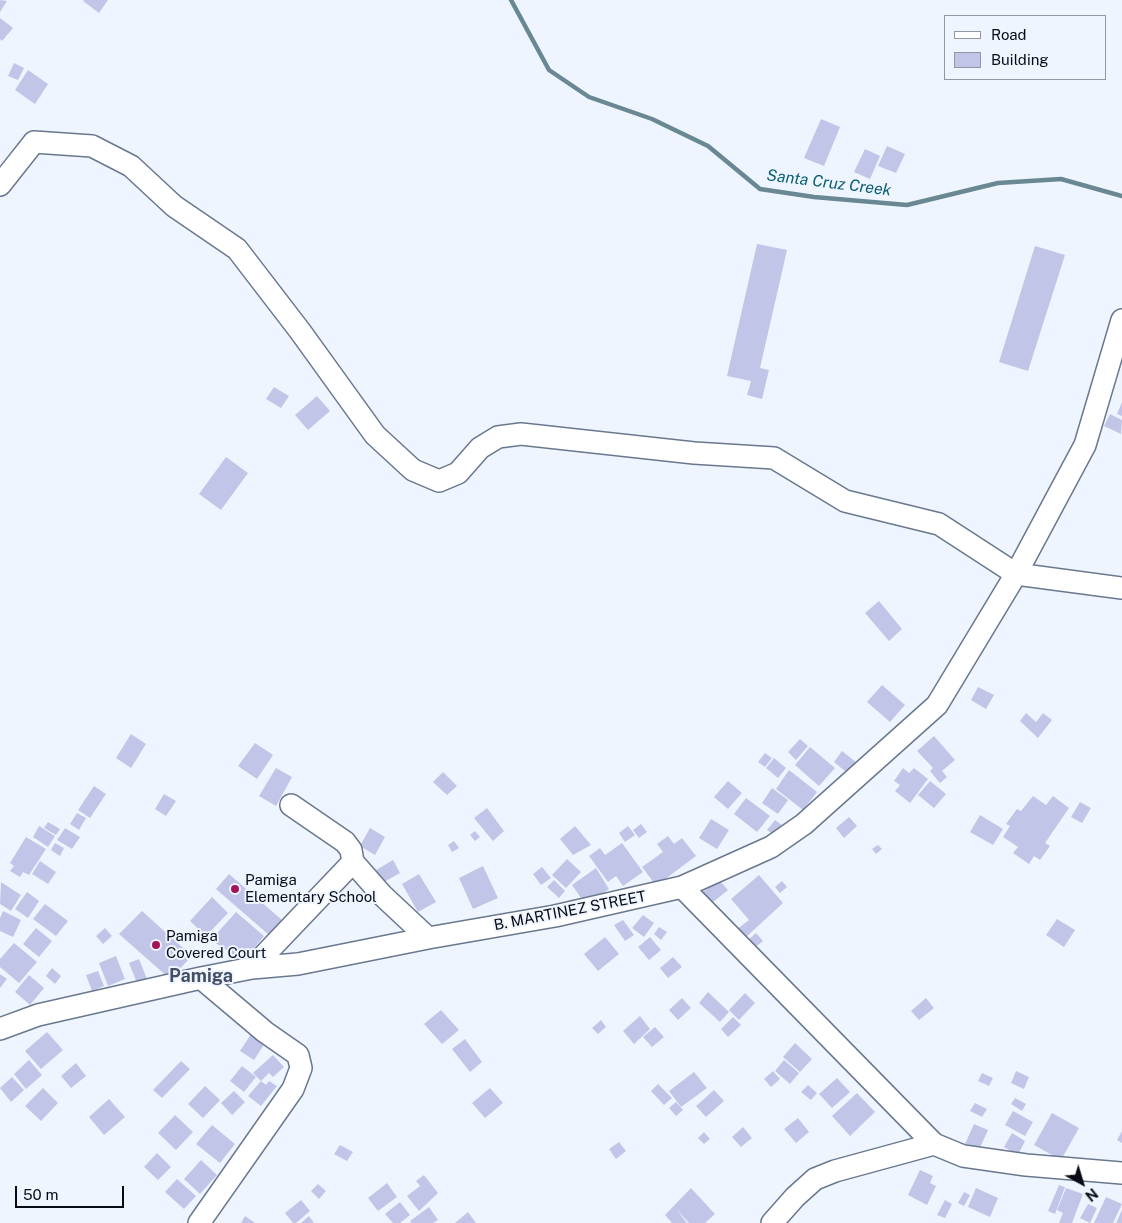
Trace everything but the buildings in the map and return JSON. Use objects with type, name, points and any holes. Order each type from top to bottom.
[{"type":"street","points":[[0,185],[34,142],[92,146],[131,166],[174,206],[238,249],[376,435],[413,470],[439,481],[458,473],[480,448],[498,437],[521,434],[694,453],[774,458],[845,501],[939,524],[1016,574],[1122,588]]},
{"type":"street","name":"B. MARTINEZ STREET","points":[[0,1029],[38,1015],[201,978],[252,968],[298,964],[428,938],[554,916],[682,888],[771,847],[804,824],[937,705],[1016,574],[1085,445],[1122,320]]},
{"type":"street","points":[[291,805],[345,842],[351,850],[353,862],[382,895],[428,938]]},
{"type":"street","points":[[252,968],[353,862]]},
{"type":"street","points":[[682,888],[934,1144],[964,1156],[1026,1165],[1122,1173]]},
{"type":"street","points":[[199,1223],[293,1089],[301,1068],[298,1054],[265,1032],[201,978]]},
{"type":"street","points":[[772,1223],[795,1197],[815,1179],[835,1171],[934,1144]]},
{"type":"waterway","name":"Santa Cruz Creek","points":[[511,0],[549,70],[589,97],[652,119],[708,146],[760,189],[814,197],[907,205],[998,183],[1061,179],[1122,196]]},
{"type":"place","name":"Pamiga Elementary School","points":[[235,889]]},
{"type":"place","name":"Pamiga Covered Court","points":[[156,945]]},
{"type":"district","name":"Pamiga","points":[[201,976]]}]
